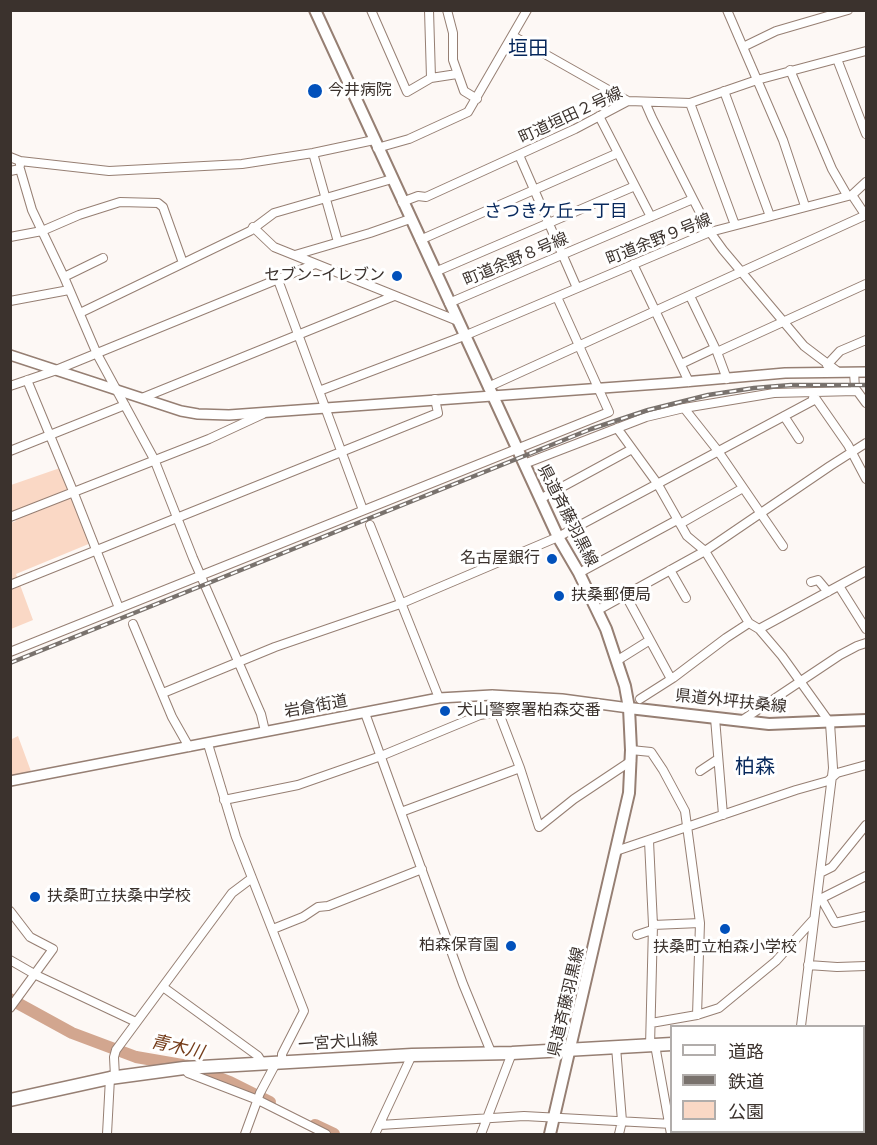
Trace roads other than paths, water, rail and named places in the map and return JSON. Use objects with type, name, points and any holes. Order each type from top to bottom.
[{"type":"main road","name":"県道斉藤羽黒線","points":[[315,10],[540,499],[598,610],[618,660],[629,708],[631,755],[629,793],[572,1049],[550,1134]]},
{"type":"main road","name":"県道外坪扶桑線","points":[[629,708],[769,724],[867,720]]},
{"type":"main road","name":"一宮犬山線","points":[[10,1100],[113,1077],[184,1068],[412,1055],[512,1053],[670,1044]]},
{"type":"street","points":[[370,10],[407,92],[431,78],[458,74]]},
{"type":"street","points":[[429,10],[431,78]]},
{"type":"street","points":[[447,10],[453,33],[453,60],[464,91],[477,99]]},
{"type":"street","points":[[10,157],[20,165],[109,171],[242,164],[409,139],[463,116],[470,110],[527,10]]},
{"type":"street","points":[[728,10],[783,140],[805,206]]},
{"type":"street","points":[[743,47],[776,31],[848,10]]},
{"type":"street","points":[[513,36],[628,101]]},
{"type":"street","name":"町道垣田２号線","points":[[402,202],[418,196],[426,197],[519,155],[522,151],[628,101],[690,103],[790,70],[867,51]]},
{"type":"street","points":[[837,59],[867,134]]},
{"type":"street","points":[[490,391],[579,346],[866,216],[832,169],[790,70]]},
{"type":"street","points":[[724,91],[770,216]]},
{"type":"street","points":[[645,102],[710,232],[804,346],[837,372]]},
{"type":"street","points":[[690,103],[735,225]]},
{"type":"street","points":[[599,116],[651,217]]},
{"type":"street","points":[[313,153],[338,242]]},
{"type":"street","points":[[420,240],[618,153]]},
{"type":"street","points":[[519,155],[577,288]]},
{"type":"street","points":[[10,171],[20,165]]},
{"type":"street","points":[[20,165],[25,191],[98,354],[154,459],[261,714],[265,731]]},
{"type":"street","points":[[80,313],[250,231],[274,213],[392,179]]},
{"type":"street","name":"町道余野９号線","points":[[319,392],[464,336],[710,232],[849,195],[867,182]]},
{"type":"street","points":[[435,272],[635,186]]},
{"type":"street","name":"町道余野８号線","points":[[449,303],[693,199]]},
{"type":"street","points":[[10,237],[42,231],[79,215],[120,202],[158,202],[163,207],[183,264]]},
{"type":"street","points":[[295,255],[410,219]]},
{"type":"street","points":[[253,227],[274,247],[458,321]]},
{"type":"street","points":[[64,277],[103,258]]},
{"type":"street","points":[[10,386],[98,354],[315,264]]},
{"type":"street","points":[[633,264],[689,382]]},
{"type":"street","points":[[278,279],[363,510]]},
{"type":"street","points":[[681,364],[784,322],[867,284]]},
{"type":"street","points":[[10,301],[69,290]]},
{"type":"street","points":[[142,398],[394,296]]},
{"type":"street","points":[[690,296],[727,379]]},
{"type":"street","points":[[10,651],[609,412],[557,297]]},
{"type":"street","points":[[827,365],[840,351],[867,340]]},
{"type":"street","points":[[10,355],[181,411],[198,414],[265,414],[435,399],[490,391],[599,388],[785,373],[867,372]]},
{"type":"street","points":[[854,372],[856,391],[867,403]]},
{"type":"street","points":[[27,380],[74,491],[118,608]]},
{"type":"street","points":[[524,464],[646,417],[684,408],[756,395],[810,391],[856,391]]},
{"type":"street","points":[[810,391],[811,397],[816,399],[867,478]]},
{"type":"street","points":[[10,585],[438,413],[435,399]]},
{"type":"street","points":[[163,693],[275,647],[400,604],[558,537],[816,399]]},
{"type":"street","points":[[10,451],[125,405]]},
{"type":"street","points":[[684,408],[718,451],[783,546]]},
{"type":"street","points":[[10,517],[265,414]]},
{"type":"street","points":[[783,416],[799,439]]},
{"type":"street","points":[[618,428],[657,483],[687,536],[705,551],[749,623],[759,629],[782,656],[830,723],[832,777],[819,899],[813,920],[801,1025]]},
{"type":"street","points":[[598,610],[705,551],[760,512],[867,443]]},
{"type":"street","points":[[540,499],[632,449]]},
{"type":"street","points":[[579,573],[743,488]]},
{"type":"street","points":[[370,525],[439,698]]},
{"type":"street","points":[[670,570],[686,598]]},
{"type":"street","points":[[759,629],[867,571]]},
{"type":"street","points":[[811,582],[818,580],[828,592]]},
{"type":"street","points":[[839,586],[867,629]]},
{"type":"street","points":[[625,594],[670,677],[674,678]]},
{"type":"street","points":[[640,699],[674,678],[749,623]]},
{"type":"street","points":[[133,624],[172,717],[189,747]]},
{"type":"street","points":[[618,660],[650,640]]},
{"type":"street","points":[[740,721],[857,646],[867,643]]},
{"type":"street","points":[[492,695],[520,768],[539,827],[631,755],[651,752],[663,770],[685,811],[688,827],[700,923],[697,1015]]},
{"type":"street","name":"岩倉街道","points":[[10,782],[439,698],[492,695],[562,699],[629,708]]},
{"type":"street","points":[[224,801],[298,785],[381,756],[471,719],[498,712]]},
{"type":"street","points":[[365,714],[463,984],[491,1052]]},
{"type":"street","points":[[715,718],[723,815]]},
{"type":"street","points":[[208,744],[224,801],[304,1011],[282,1054],[274,1063],[245,1134]]},
{"type":"street","points":[[700,771],[718,759]]},
{"type":"street","points":[[616,851],[828,781],[837,772],[867,765]]},
{"type":"street","points":[[401,812],[520,768]]},
{"type":"street","points":[[820,873],[832,867],[867,825]]},
{"type":"street","points":[[380,1125],[524,1116],[670,1124],[653,1046],[651,1023],[653,928],[649,841]]},
{"type":"street","points":[[273,928],[303,916],[318,907],[328,906],[422,869]]},
{"type":"street","points":[[819,899],[867,876]]},
{"type":"street","points":[[107,1134],[116,1050],[232,894],[252,878]]},
{"type":"street","points":[[819,899],[835,923],[867,916]]},
{"type":"street","points":[[10,911],[30,937],[53,949],[10,1008]]},
{"type":"street","points":[[651,1023],[697,1015],[719,1008],[776,961],[813,920]]},
{"type":"street","points":[[637,934],[653,928],[700,923]]},
{"type":"street","points":[[10,960],[36,975],[136,1022]]},
{"type":"street","points":[[808,965],[837,968],[867,966]]},
{"type":"street","points":[[163,987],[258,1056],[274,1063]]},
{"type":"street","points":[[616,1047],[622,1121],[619,1134]]},
{"type":"street","points":[[481,1134],[512,1053]]},
{"type":"street","points":[[375,1134],[412,1055]]},
{"type":"street","points":[[184,1068],[188,1073],[258,1100],[326,1134]]},
{"type":"waterway","name":"青木川","points":[[10,999],[72,1033],[136,1057],[188,1066],[230,1082],[270,1102]]},
{"type":"waterway","name":"青木川","points":[[315,1125],[334,1134]]},
{"type":"railway","points":[[10,663],[591,429],[648,410],[708,395],[754,388],[791,385],[866,385]]},
{"type":"place","name":"今井病院","points":[[315,91]]},
{"type":"place","name":"セブン-イレブン","points":[[397,276]]},
{"type":"place","name":"名古屋銀行","points":[[552,559]]},
{"type":"place","name":"扶桑郵便局","points":[[559,596]]},
{"type":"place","name":"犬山警察署柏森交番","points":[[445,711]]},
{"type":"place","name":"扶桑町立扶桑中学校","points":[[35,897]]},
{"type":"place","name":"扶桑町立柏森小学校","points":[[725,929]]},
{"type":"place","name":"柏森保育園","points":[[511,946]]},
{"type":"district","name":"垣田","points":[[528,50]]},
{"type":"district","name":"さつきケ丘一丁目","points":[[556,212]]},
{"type":"district","name":"柏森","points":[[755,768]]}]
